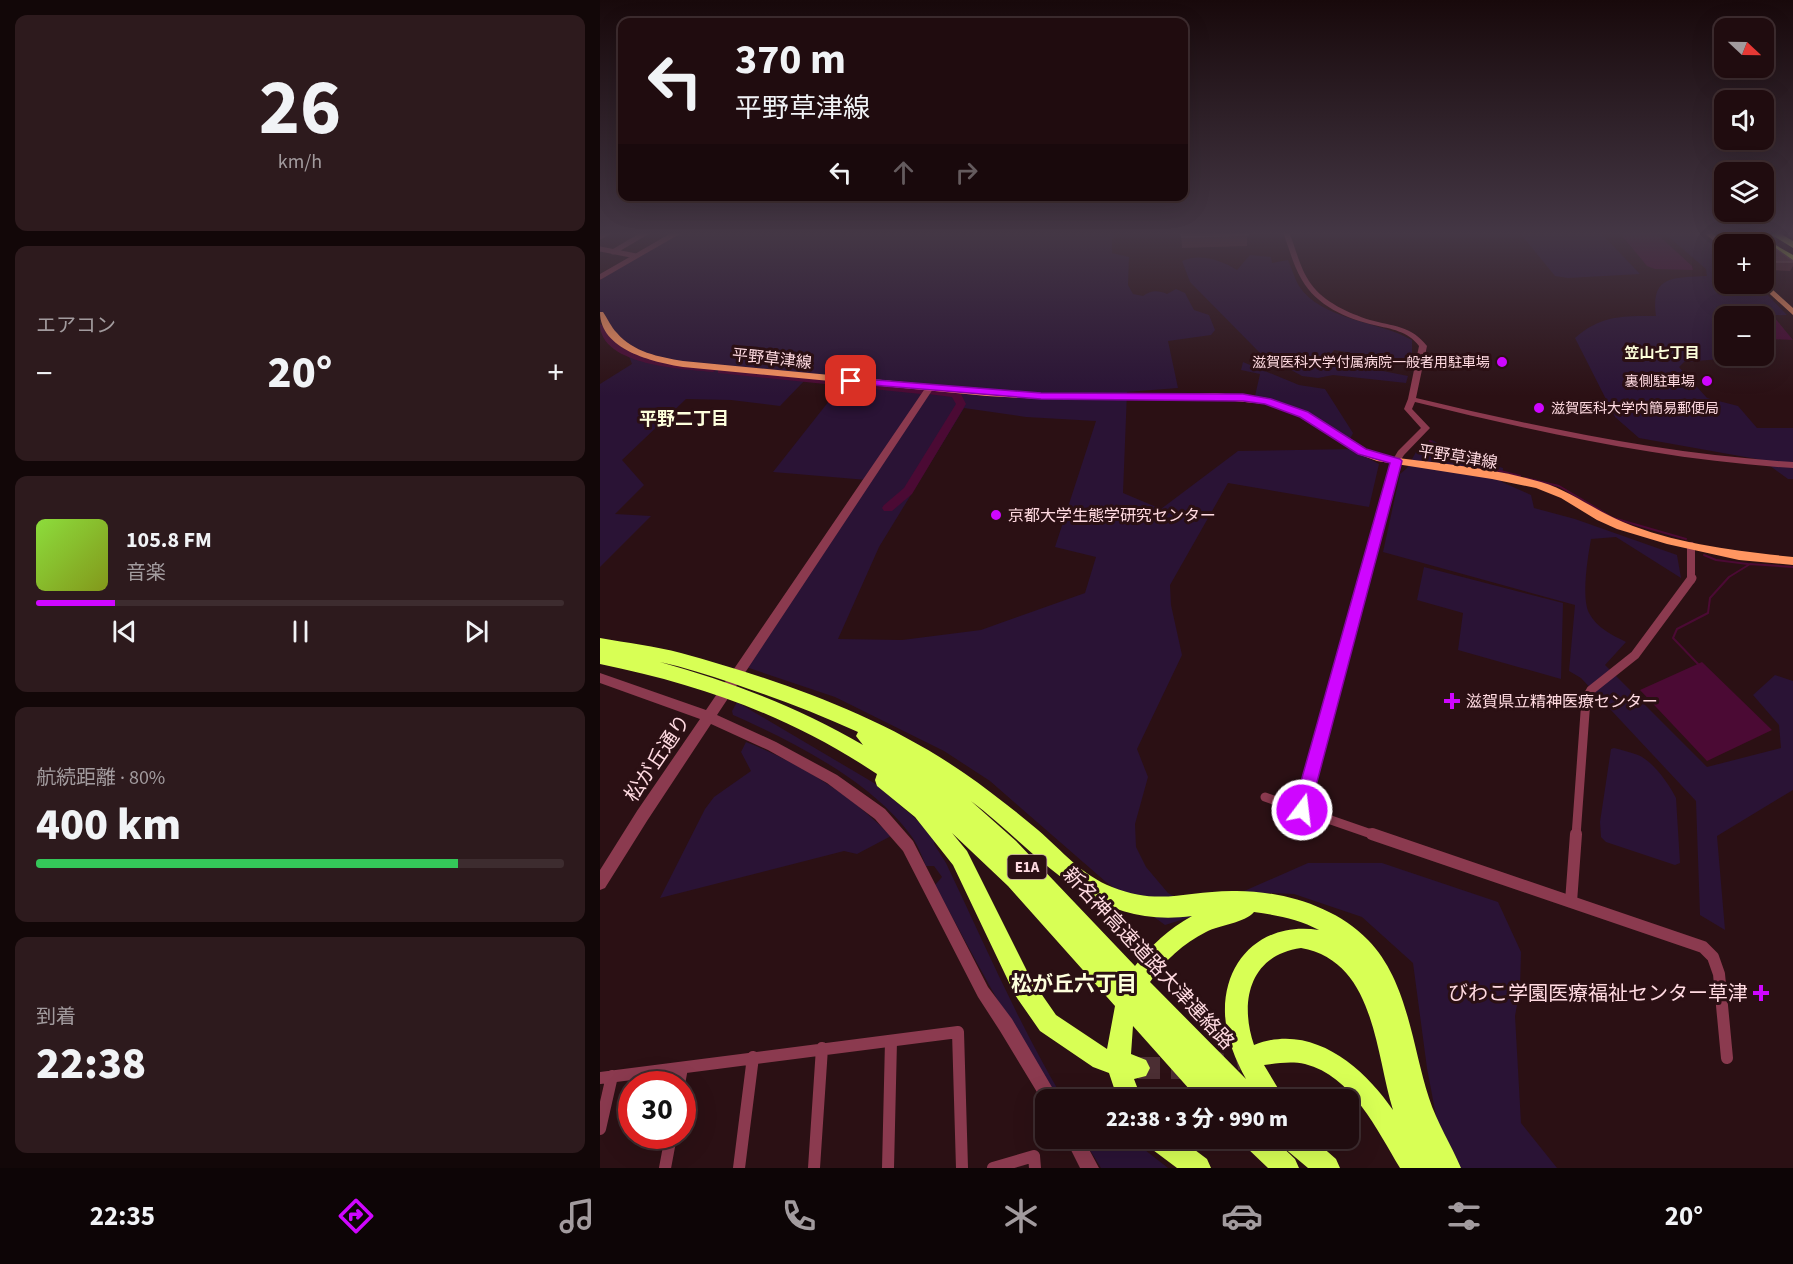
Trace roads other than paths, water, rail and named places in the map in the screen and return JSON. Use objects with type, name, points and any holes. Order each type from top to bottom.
[{"type":"highway","name":"新名神高速道路大津連絡路","points":[[600,645],[656,655],[840,721],[866,736],[952,796],[1031,870],[1203,1054],[1239,1089]]},
{"type":"highway","name":"新名神高速道路大津連絡路","points":[[600,657],[704,674]]},
{"type":"highway","name":"新名神高速道路大津連絡路","points":[[759,693],[860,752],[914,788],[953,821],[1017,882],[1205,1089]]},
{"type":"highway","points":[[759,693],[871,729],[935,765],[1011,821],[1073,876],[1107,896],[1153,908],[1185,907],[1230,901],[1278,905],[1321,919],[1343,932],[1361,949],[1375,968],[1396,1021],[1421,1111],[1435,1145],[1448,1168]]},
{"type":"highway","points":[[759,693],[864,766],[922,810],[960,858],[1023,987],[1048,1023],[1101,1059],[1138,1068]]},
{"type":"highway","points":[[1126,1089],[1121,1074],[1118,1051],[1119,1030],[1131,991],[1152,960],[1169,943],[1206,919],[1226,912],[1278,905]]},
{"type":"highway","points":[[1266,1089],[1252,1066],[1241,1041],[1237,1019],[1237,999],[1243,978],[1251,962],[1264,948],[1278,940],[1293,937],[1311,938],[1326,943],[1341,952],[1355,966],[1368,985],[1385,1032],[1409,1123],[1430,1168]]},
{"type":"highway","points":[[1261,1054],[1285,1051],[1305,1052],[1323,1058],[1338,1067],[1368,1097],[1414,1168]]},
{"type":"highway","points":[[1173,1149],[1198,1168]]},
{"type":"highway","points":[[1266,1149],[1286,1168]]},
{"type":"highway","points":[[1305,1149],[1328,1168]]},
{"type":"highway","points":[[1318,1149],[1338,1168]]},
{"type":"main road","points":[[1774,288],[1793,306]]},
{"type":"main road","points":[[1773,294],[1793,313]]},
{"type":"main road","name":"平野草津線","points":[[600,314],[612,333],[624,343],[649,357],[666,362],[929,389],[1041,396],[1243,397],[1267,401],[1304,415],[1362,452],[1396,461],[1481,473],[1538,485],[1565,495],[1601,517],[1621,526],[1691,546],[1739,556],[1793,561]]},
{"type":"street","points":[[1302,810],[1396,461],[1426,428],[1408,410],[1423,354],[1420,340],[1404,330],[1354,317],[1321,299],[1311,287]]},
{"type":"street","name":"松が丘通り","points":[[600,883],[929,389]]},
{"type":"street","points":[[1412,399],[1504,422],[1631,448],[1698,458],[1793,465]]},
{"type":"street","points":[[1571,902],[1586,699],[1591,690],[1635,655],[1685,590],[1692,578],[1691,546]]},
{"type":"street","points":[[600,678],[709,717],[772,746],[832,778],[858,795],[896,829],[908,846],[983,992],[1006,1025],[1044,1089]]},
{"type":"street","points":[[1265,797],[1703,947],[1713,957],[1719,974],[1727,1058]]},
{"type":"street","points":[[601,1121],[606,1077],[958,1032],[962,1168]]},
{"type":"street","points":[[888,1168],[891,1041]]},
{"type":"street","points":[[814,1168],[822,1048]]},
{"type":"street","points":[[739,1168],[753,1058]]},
{"type":"street","points":[[665,1168],[669,1149]]},
{"type":"street","points":[[1079,1149],[1090,1168]]},
{"type":"street","points":[[993,1168],[1034,1156],[1035,1168]]},
{"type":"waterway","points":[[600,327],[611,340],[636,357],[650,362],[713,369]]},
{"type":"waterway","points":[[722,371],[825,381]]},
{"type":"waterway","points":[[834,382],[921,391]]},
{"type":"waterway","points":[[888,508],[908,491],[961,404],[956,394],[932,392]]},
{"type":"waterway","points":[[1430,441],[1449,458],[1520,476]]},
{"type":"waterway","points":[[1525,478],[1559,486],[1613,518],[1686,539]]},
{"type":"waterway","points":[[1704,555],[1716,560],[1748,564]]},
{"type":"waterway","points":[[1698,664],[1673,638],[1677,629],[1708,613],[1710,598],[1729,577],[1750,564],[1793,567]]},
{"type":"tunnel","points":[[1138,1068],[1197,1068],[1256,1055]]},
{"type":"place","name":"滋賀医科大学付属病院一般者用駐車場","points":[[1502,362]]},
{"type":"place","name":"裏側駐車場","points":[[1707,381]]},
{"type":"place","name":"滋賀医科大学内簡易郵便局","points":[[1539,408]]},
{"type":"place","name":"京都大学生態学研究センター","points":[[996,515]]},
{"type":"place","name":"滋賀県立精神医療センター","points":[[1452,701]]},
{"type":"place","name":"びわこ学園医療福祉センター草津","points":[[1761,993]]},
{"type":"district","name":"笠山七丁目","points":[[1662,353]]},
{"type":"district","name":"平野二丁目","points":[[684,419]]},
{"type":"district","name":"松が丘六丁目","points":[[1074,984]]}]
